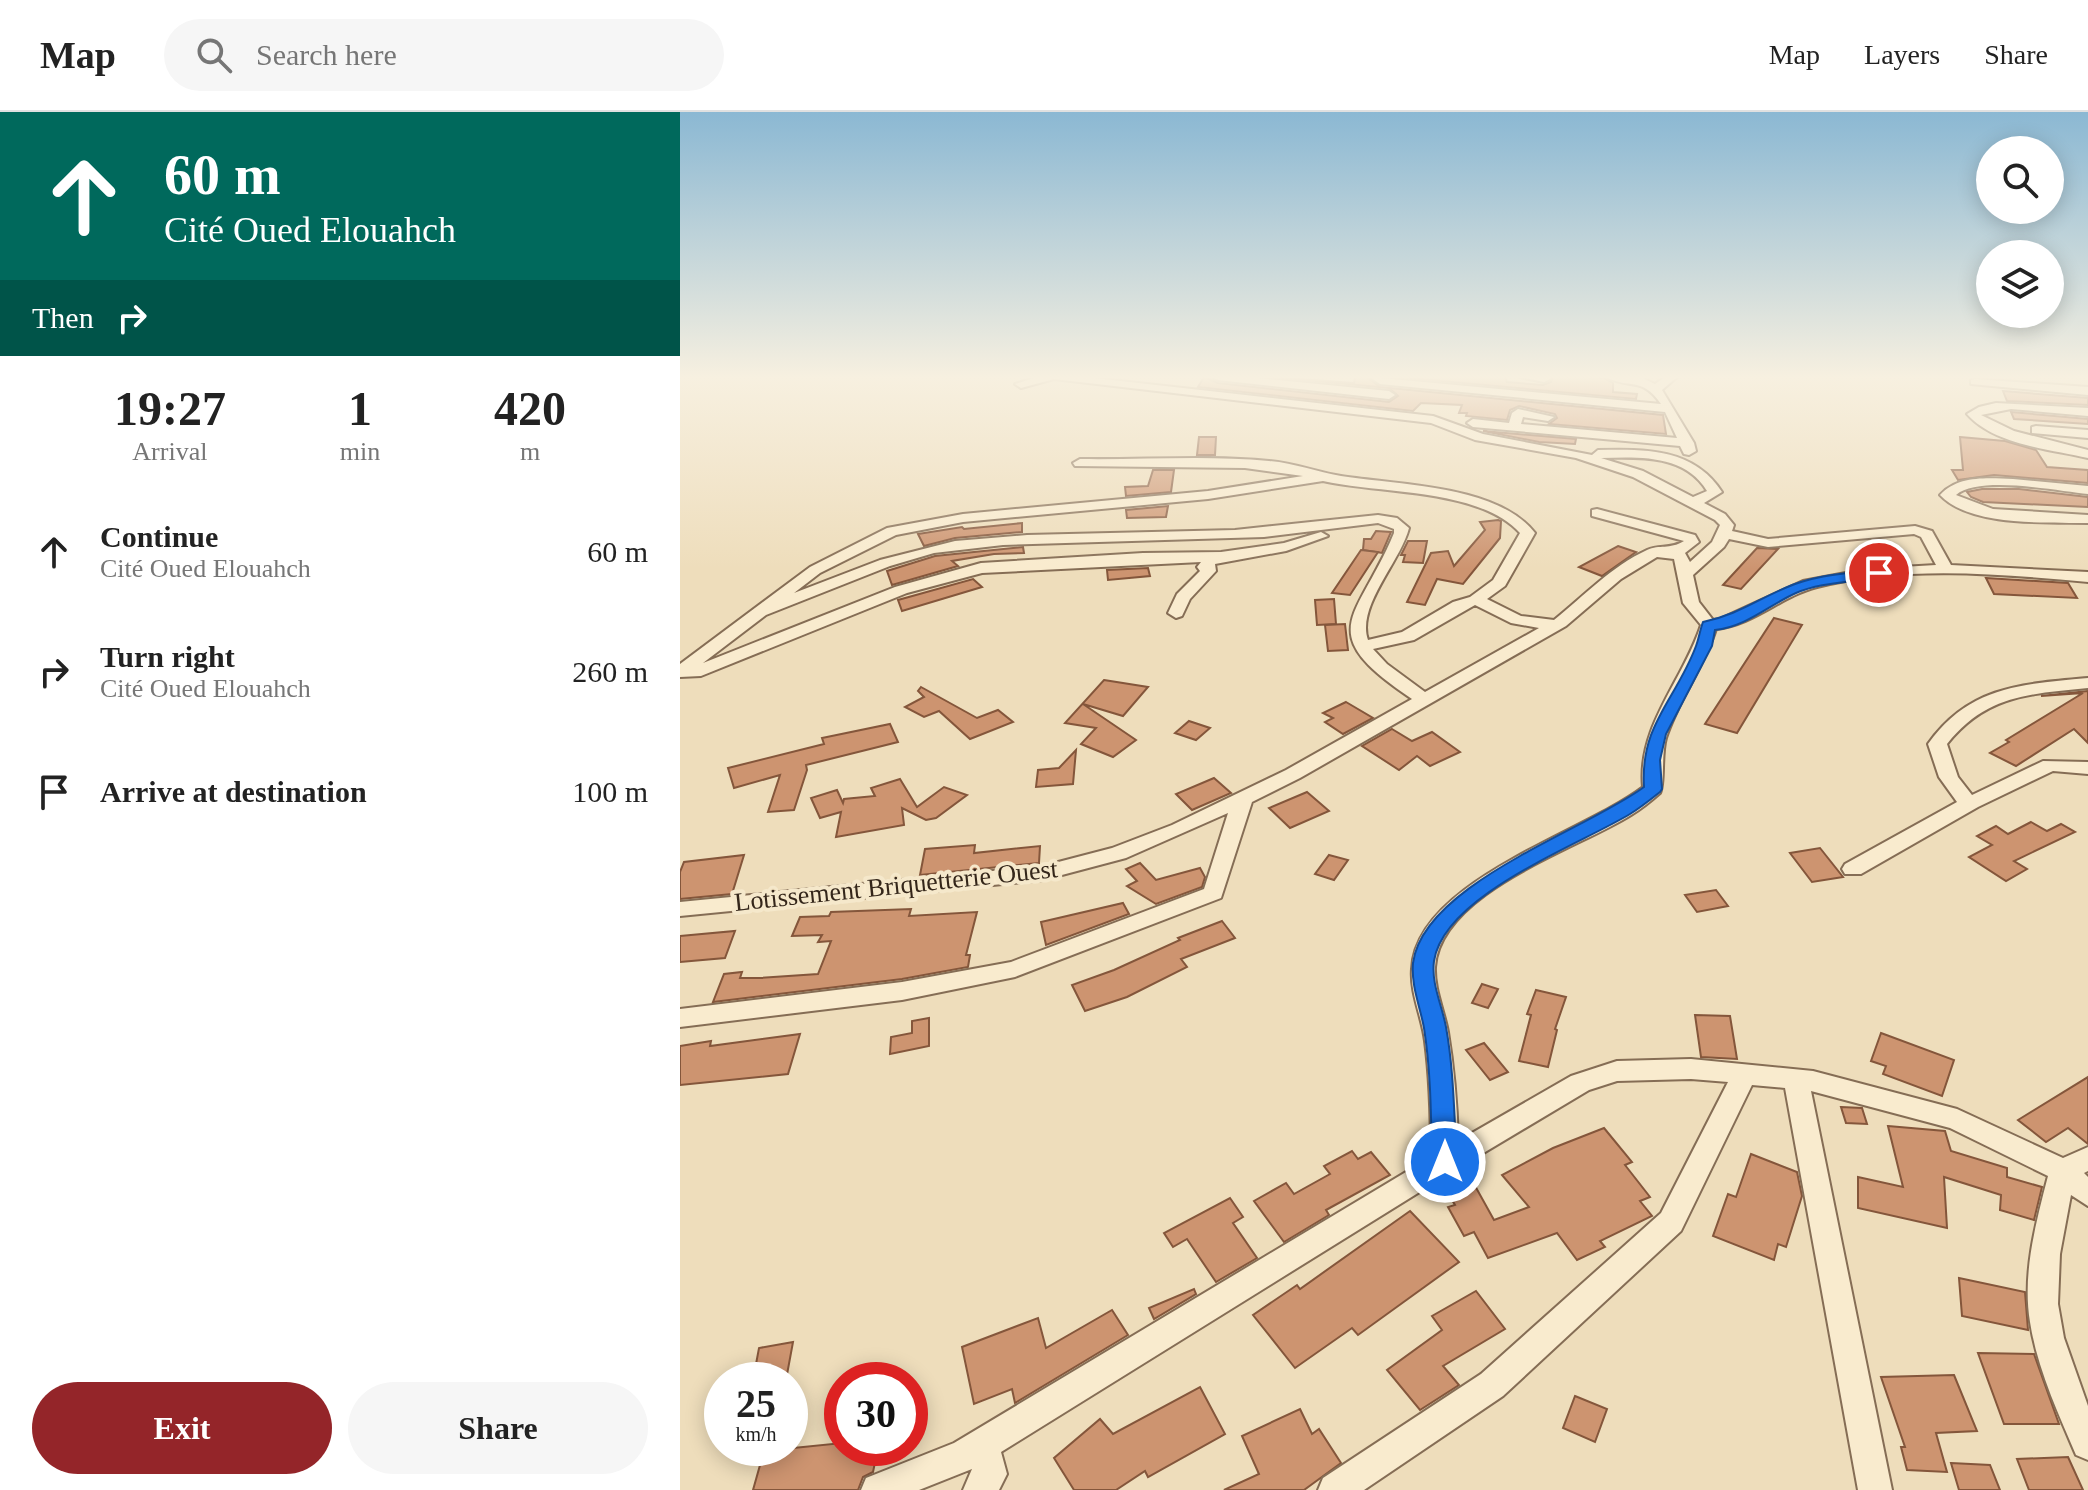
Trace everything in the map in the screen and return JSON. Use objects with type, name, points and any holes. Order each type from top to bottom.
[{"type":"street","points":[[1503,441],[1578,455],[1643,476],[1720,517],[1727,525],[1726,534],[1713,551],[1685,574]]},
{"type":"street","points":[[1643,476],[1690,451],[1688,443],[1670,441]]},
{"type":"street","points":[[2043,441],[2088,454]]},
{"type":"street","points":[[1578,455],[1673,459],[1693,467],[1714,487],[1715,492],[1693,503]]},
{"type":"street","points":[[1080,463],[1272,465],[1321,477],[1433,492],[1506,512],[1522,521],[1528,533],[1499,583],[1476,600],[1459,605],[1408,636],[1361,647]]},
{"type":"street","points":[[680,673],[815,570],[892,531],[963,518],[1208,495],[1321,477]]},
{"type":"street","points":[[2086,523],[1976,509],[1953,501],[1947,495],[1956,486],[1982,482],[2088,490]]},
{"type":"street","points":[[1597,513],[1690,538],[1690,545],[1674,553]]},
{"type":"street","points":[[766,610],[918,553],[952,545],[1015,539],[1150,538],[1275,532],[1378,519],[1392,521],[1402,528],[1400,539],[1389,553],[1357,624],[1361,647],[1389,675],[1424,699]]},
{"type":"street","points":[[680,673],[700,671],[901,590],[981,568],[1118,559],[1221,557],[1286,547],[1311,540],[1342,525]]},
{"type":"street","points":[[1726,534],[1768,543],[1902,528],[1915,530],[1927,534],[1945,568]]},
{"type":"street","name":"Lotissement Briquetterie Ouest","points":[[680,909],[1043,873],[1119,853],[1179,829],[1293,774],[1556,625],[1616,576],[1654,552],[1674,553]]},
{"type":"street","points":[[1674,553],[1681,557],[1691,603],[1709,625]]},
{"type":"street","points":[[1176,613],[1183,597],[1208,571],[1205,567],[1209,561],[1221,557]]},
{"type":"street","points":[[1709,625],[1719,625],[1744,616],[1792,590],[1834,578],[1945,568],[2088,577]]},
{"type":"street","points":[[1476,600],[1517,620],[1556,625]]},
{"type":"street","points":[[1445,1162],[1435,1025],[1425,990],[1424,961],[1431,939],[1466,901],[1522,862],[1625,810],[1653,789],[1651,760],[1658,734],[1704,646],[1709,625]]},
{"type":"street","points":[[1971,803],[1962,798],[1942,766],[1937,744],[1951,723],[1986,699],[2010,692],[2088,683]]},
{"type":"street","points":[[1853,869],[1971,803],[2050,765],[2088,768]]},
{"type":"street","points":[[680,1018],[902,991],[1015,969],[1213,893],[1243,798]]},
{"type":"street","points":[[878,1490],[942,1465],[982,1444],[1135,1354],[1445,1162],[1580,1083],[1617,1071],[1691,1069],[1796,1079],[1957,1119],[2076,1165],[2088,1194]]},
{"type":"street","points":[[1335,1490],[1492,1385],[1671,1222],[1745,1074]]},
{"type":"street","points":[[1796,1079],[1875,1490]]},
{"type":"street","points":[[2076,1165],[2052,1211],[2043,1306],[2057,1365],[2088,1444]]},
{"type":"street","points":[[980,1490],[990,1474],[982,1444]]},
{"type":"building","points":[[1199,441],[1216,441],[1215,455],[1197,455]]},
{"type":"building","points":[[1535,441],[1576,441],[1575,444]]},
{"type":"building","points":[[1960,441],[2006,441],[2036,450],[2047,467],[2088,470],[2088,483],[1994,475],[1958,480],[1952,470],[1963,470]]},
{"type":"building","points":[[1153,470],[1174,470],[1171,492],[1126,496],[1125,487],[1148,486]]},
{"type":"building","points":[[2019,489],[2088,497],[2088,507],[1983,502],[1967,492]]},
{"type":"building","points":[[1168,506],[1166,517],[1127,518],[1126,510]]},
{"type":"building","points":[[1501,521],[1500,538],[1463,584],[1437,579],[1425,605],[1407,602],[1431,553],[1448,551],[1454,566],[1485,530],[1480,522]]},
{"type":"building","points":[[1022,523],[1022,532],[955,538],[924,546],[918,534],[962,527]]},
{"type":"building","points":[[1376,531],[1391,532],[1382,553],[1363,550],[1364,539],[1371,539]]},
{"type":"building","points":[[1408,541],[1427,541],[1423,563],[1403,562],[1405,555],[1401,555]]},
{"type":"building","points":[[1618,546],[1636,552],[1602,576],[1579,567]]},
{"type":"building","points":[[1023,547],[1024,553],[952,561],[958,566],[892,585],[887,571],[935,556]]},
{"type":"building","points":[[1757,548],[1778,549],[1741,589],[1723,585]]},
{"type":"building","points":[[1361,550],[1378,552],[1350,595],[1332,593]]},
{"type":"building","points":[[1148,568],[1150,576],[1108,580],[1107,570]]},
{"type":"building","points":[[1986,578],[2068,583],[2077,598],[1994,594]]},
{"type":"building","points":[[973,579],[982,587],[902,611],[898,600]]},
{"type":"building","points":[[1334,599],[1336,624],[1317,625],[1315,600]]},
{"type":"building","points":[[1774,618],[1802,625],[1737,733],[1705,724]]},
{"type":"building","points":[[1345,624],[1348,650],[1328,651],[1325,625]]},
{"type":"building","points":[[1104,680],[1148,687],[1123,716],[1083,704],[1136,740],[1113,757],[1081,744],[1096,728],[1065,723]]},
{"type":"building","points":[[921,687],[977,718],[998,710],[1013,722],[970,739],[939,711],[924,717],[905,707],[924,697],[918,691]]},
{"type":"building","points":[[2088,691],[2088,743],[2074,729],[2016,766],[1990,753],[2083,693],[2041,696]]},
{"type":"building","points":[[1346,702],[1373,718],[1343,734],[1325,722],[1333,718],[1323,713]]},
{"type":"building","points":[[1189,721],[1210,728],[1196,740],[1175,733]]},
{"type":"building","points":[[890,724],[898,742],[806,765],[794,810],[768,812],[780,775],[734,788],[728,768],[824,744],[822,738]]},
{"type":"building","points":[[1392,729],[1412,741],[1432,732],[1460,752],[1430,766],[1417,756],[1399,770],[1362,746]]},
{"type":"building","points":[[1076,750],[1073,784],[1036,787],[1038,770],[1059,768]]},
{"type":"building","points":[[1214,778],[1231,793],[1192,810],[1176,794]]},
{"type":"building","points":[[900,779],[917,807],[944,787],[967,795],[936,818],[926,820],[902,808],[904,825],[836,837],[841,812],[820,818],[811,798],[837,790],[843,803],[844,799],[875,796],[871,788]]},
{"type":"building","points":[[1307,792],[1329,811],[1290,828],[1269,808]]},
{"type":"building","points":[[2031,822],[2047,831],[2061,824],[2075,832],[2014,861],[2027,869],[2006,881],[1969,857],[1992,845],[1977,836],[1996,826],[2008,834]]},
{"type":"building","points":[[975,845],[974,853],[1040,846],[1039,863],[920,875],[925,849]]},
{"type":"building","points":[[1820,848],[1843,877],[1812,882],[1790,853]]},
{"type":"building","points":[[744,855],[732,894],[680,899],[680,872],[684,862]]},
{"type":"building","points":[[1329,855],[1348,860],[1334,880],[1315,874]]},
{"type":"building","points":[[1140,863],[1156,880],[1200,868],[1205,877],[1202,887],[1156,904],[1127,886],[1137,881],[1126,869]]},
{"type":"building","points":[[1716,890],[1728,906],[1697,912],[1685,895]]},
{"type":"building","points":[[1123,903],[1129,914],[1046,945],[1041,922]]},
{"type":"building","points":[[911,909],[909,916],[977,912],[966,955],[970,955],[968,967],[902,979],[713,1002],[724,974],[742,972],[740,978],[759,978],[818,974],[831,941],[818,942],[822,935],[792,936],[800,917],[829,916],[831,912]]},
{"type":"building","points":[[1222,921],[1235,938],[1181,959],[1187,967],[1127,997],[1085,1011],[1072,985],[1114,970],[1180,940],[1178,938]]},
{"type":"building","points":[[735,931],[725,958],[680,962],[680,936]]},
{"type":"building","points":[[1482,984],[1498,989],[1488,1008],[1472,1003]]},
{"type":"building","points":[[1536,990],[1566,997],[1555,1029],[1548,1067],[1519,1061],[1531,1015],[1527,1014]]},
{"type":"building","points":[[1695,1015],[1730,1016],[1737,1059],[1701,1057]]},
{"type":"building","points":[[929,1018],[929,1046],[890,1054],[891,1037],[912,1033],[912,1021]]},
{"type":"building","points":[[1881,1033],[1954,1060],[1942,1096],[1883,1074],[1886,1066],[1871,1061]]},
{"type":"building","points":[[800,1034],[788,1074],[680,1085],[680,1046],[711,1041],[710,1046]]},
{"type":"building","points":[[1484,1043],[1508,1072],[1490,1080],[1466,1050]]},
{"type":"building","points":[[2088,1077],[2088,1144],[2068,1128],[2046,1142],[2018,1120]]},
{"type":"building","points":[[1841,1107],[1862,1108],[1867,1124],[1846,1123]]},
{"type":"building","points":[[1888,1126],[1945,1131],[1951,1151],[2007,1168],[2007,1177],[2042,1187],[2034,1220],[2000,1210],[2001,1195],[1944,1177],[1947,1228],[1858,1208],[1858,1177],[1903,1187]]},
{"type":"building","points":[[1604,1128],[1632,1162],[1625,1165],[1650,1197],[1640,1201],[1652,1216],[1600,1241],[1605,1247],[1577,1260],[1557,1233],[1488,1258],[1474,1232],[1464,1236],[1448,1207],[1455,1205],[1448,1193],[1474,1184],[1494,1220],[1529,1207],[1502,1175],[1553,1148]]},
{"type":"building","points":[[1352,1151],[1358,1159],[1371,1152],[1390,1175],[1326,1210],[1329,1215],[1284,1242],[1254,1201],[1286,1183],[1294,1194],[1330,1174],[1324,1166]]},
{"type":"building","points":[[1751,1154],[1797,1172],[1802,1196],[1786,1247],[1778,1244],[1774,1260],[1713,1236],[1728,1194],[1736,1197]]},
{"type":"building","points":[[1230,1198],[1243,1217],[1233,1223],[1257,1258],[1216,1282],[1187,1239],[1173,1247],[1164,1233]]},
{"type":"building","points":[[1410,1211],[1459,1262],[1358,1335],[1352,1328],[1295,1368],[1253,1315],[1297,1285],[1300,1289]]},
{"type":"building","points":[[1959,1278],[2025,1292],[2028,1330],[1962,1316]]},
{"type":"building","points":[[1194,1289],[1196,1294],[1154,1319],[1149,1308]]},
{"type":"building","points":[[1476,1291],[1505,1329],[1443,1366],[1459,1385],[1420,1410],[1387,1370],[1442,1330],[1432,1316]]},
{"type":"building","points":[[1112,1310],[1128,1335],[1015,1403],[1012,1389],[974,1404],[962,1347],[1038,1318],[1046,1348]]},
{"type":"building","points":[[793,1342],[789,1362],[756,1362],[759,1348]]},
{"type":"building","points":[[1978,1353],[2034,1354],[2059,1424],[2004,1424]]},
{"type":"building","points":[[1954,1375],[1977,1431],[1936,1433],[1947,1472],[1907,1470],[1901,1447],[1905,1447],[1881,1377]]},
{"type":"building","points":[[1200,1387],[1225,1434],[1148,1477],[1145,1471],[1116,1490],[1074,1490],[1054,1458],[1100,1419],[1113,1434]]},
{"type":"building","points":[[1575,1396],[1607,1409],[1595,1442],[1563,1428]]},
{"type":"building","points":[[1300,1409],[1312,1434],[1319,1429],[1341,1463],[1304,1490],[1224,1490],[1259,1474],[1242,1436]]},
{"type":"building","points":[[824,1445],[824,1466],[874,1466],[873,1472],[863,1477],[858,1490],[753,1490],[760,1466],[808,1466],[808,1446]]},
{"type":"building","points":[[2068,1457],[2083,1490],[2029,1490],[2017,1459]]},
{"type":"building","points":[[1951,1463],[1990,1465],[2000,1490],[1959,1490]]},
{"type":"route","points":[[1445,1162],[1444,1110],[1435,1025],[1425,990],[1424,961],[1431,939],[1444,922],[1490,882],[1560,841],[1625,810],[1653,789],[1651,760],[1658,734],[1704,646],[1709,625],[1719,625],[1744,616],[1792,590],[1834,578],[1879,573]]}]
